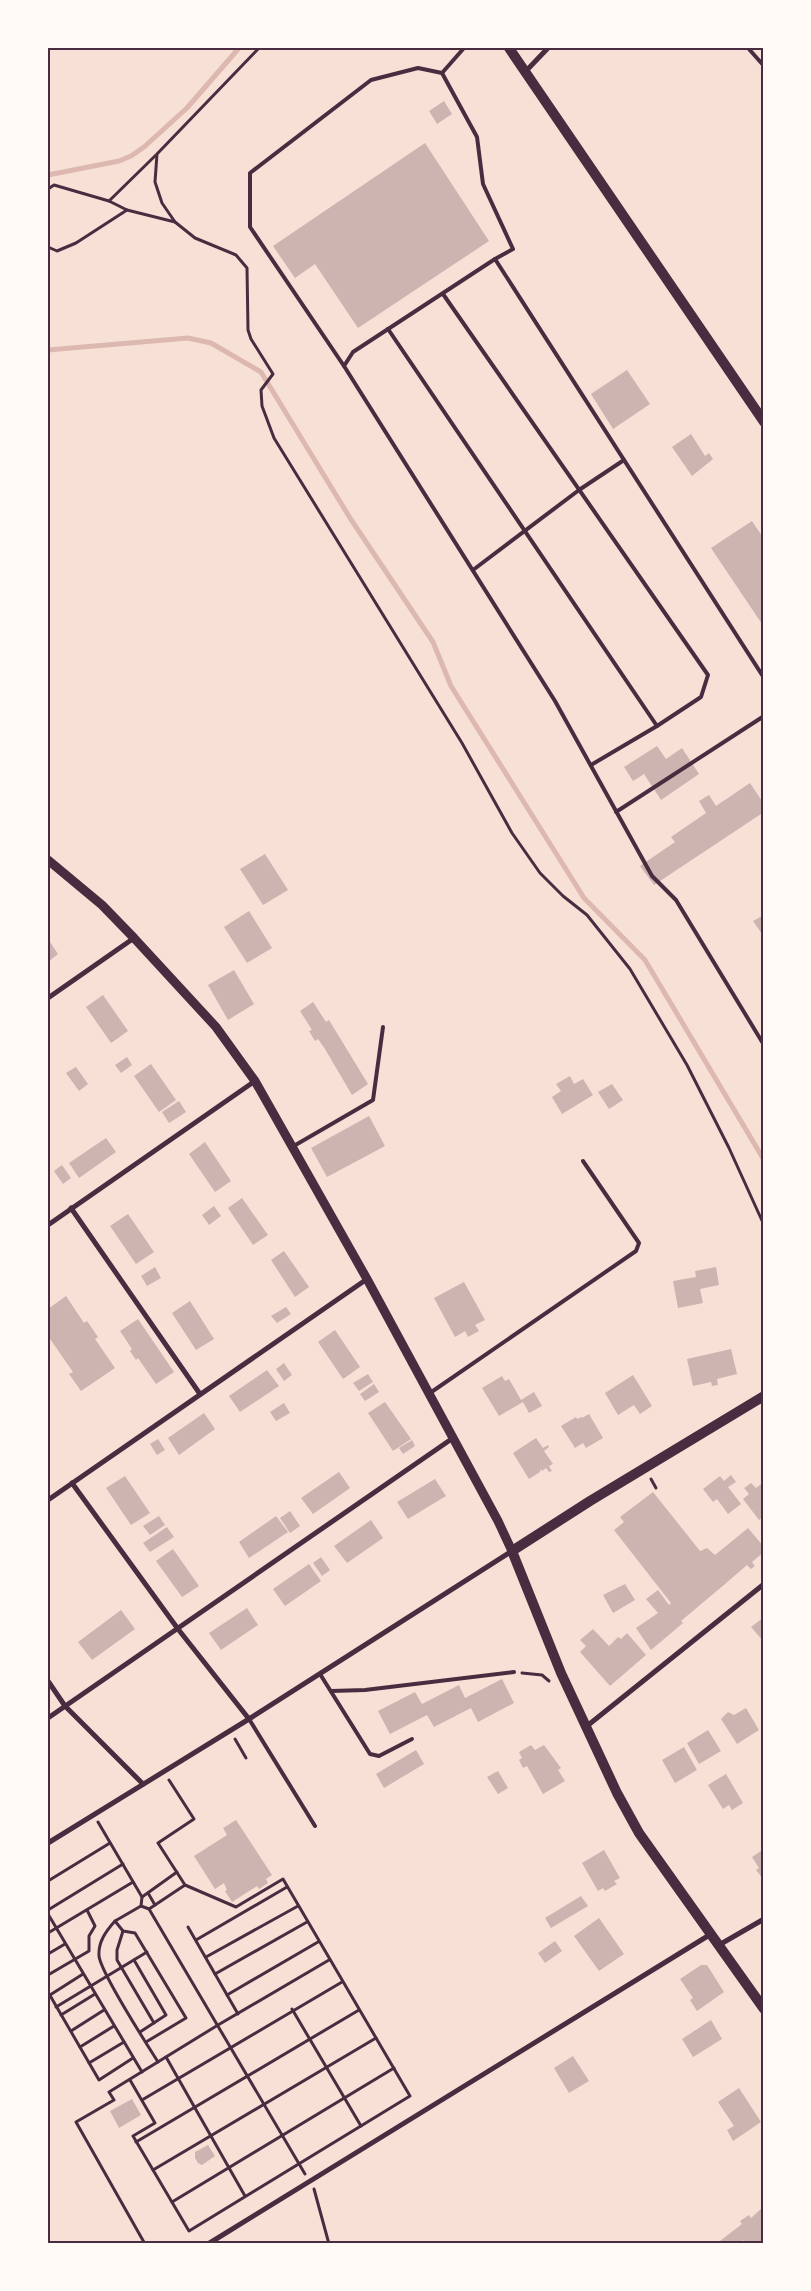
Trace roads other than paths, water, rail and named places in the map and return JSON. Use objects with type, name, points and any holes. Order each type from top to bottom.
[{"type":"main road","points":[[509,48],[764,422]]},
{"type":"main road","points":[[764,1396],[590,1501],[512,1551],[561,1673],[617,1793],[639,1833],[764,2009]]},
{"type":"street","points":[[525,72],[548,48]]},
{"type":"street","points":[[48,860],[102,905],[134,938],[216,1027],[255,1081],[367,1279],[498,1521],[512,1551],[249,1719],[48,1843]]},
{"type":"street","points":[[48,998],[134,938]]},
{"type":"street","points":[[48,1224],[255,1081]]},
{"type":"street","points":[[71,1208],[200,1394]]},
{"type":"street","points":[[48,1500],[367,1279]]},
{"type":"street","points":[[48,1718],[453,1438]]},
{"type":"street","points":[[72,1483],[178,1629],[249,1719]]},
{"type":"street","points":[[587,1726],[764,1584]]},
{"type":"street","points":[[48,1681],[65,1706],[143,1784]]},
{"type":"street","points":[[719,1945],[764,1919]]},
{"type":"street","points":[[208,2244],[711,1934]]},
{"type":"lane","points":[[442,73],[464,48]]},
{"type":"lane","points":[[748,48],[764,66]]},
{"type":"lane","points":[[344,366],[353,352],[513,249],[483,184],[477,137],[442,73],[418,68],[371,80],[250,173],[250,227],[344,366],[473,570],[555,701],[652,876],[676,900],[764,1045]]},
{"type":"lane","points":[[496,259],[764,678]]},
{"type":"lane","points":[[443,294],[708,675],[701,697],[591,766]]},
{"type":"lane","points":[[388,329],[657,726]]},
{"type":"lane","points":[[473,570],[579,490],[624,460]]},
{"type":"lane","points":[[616,812],[764,716]]},
{"type":"lane","points":[[292,1147],[373,1100],[383,1027]]},
{"type":"lane","points":[[429,1394],[636,1252],[639,1243],[583,1161]]},
{"type":"lane","points":[[331,1691],[365,1690],[514,1672]]},
{"type":"lane","points":[[320,1674],[370,1754],[379,1756],[412,1739]]},
{"type":"lane","points":[[249,1719],[315,1826]]},
{"type":"waterway","points":[[48,175],[119,161],[131,156],[144,147],[187,108],[239,48]]},
{"type":"waterway","points":[[48,350],[188,338],[211,343],[261,372],[350,518],[433,642],[451,686],[584,898],[645,960],[764,1160]]}]
